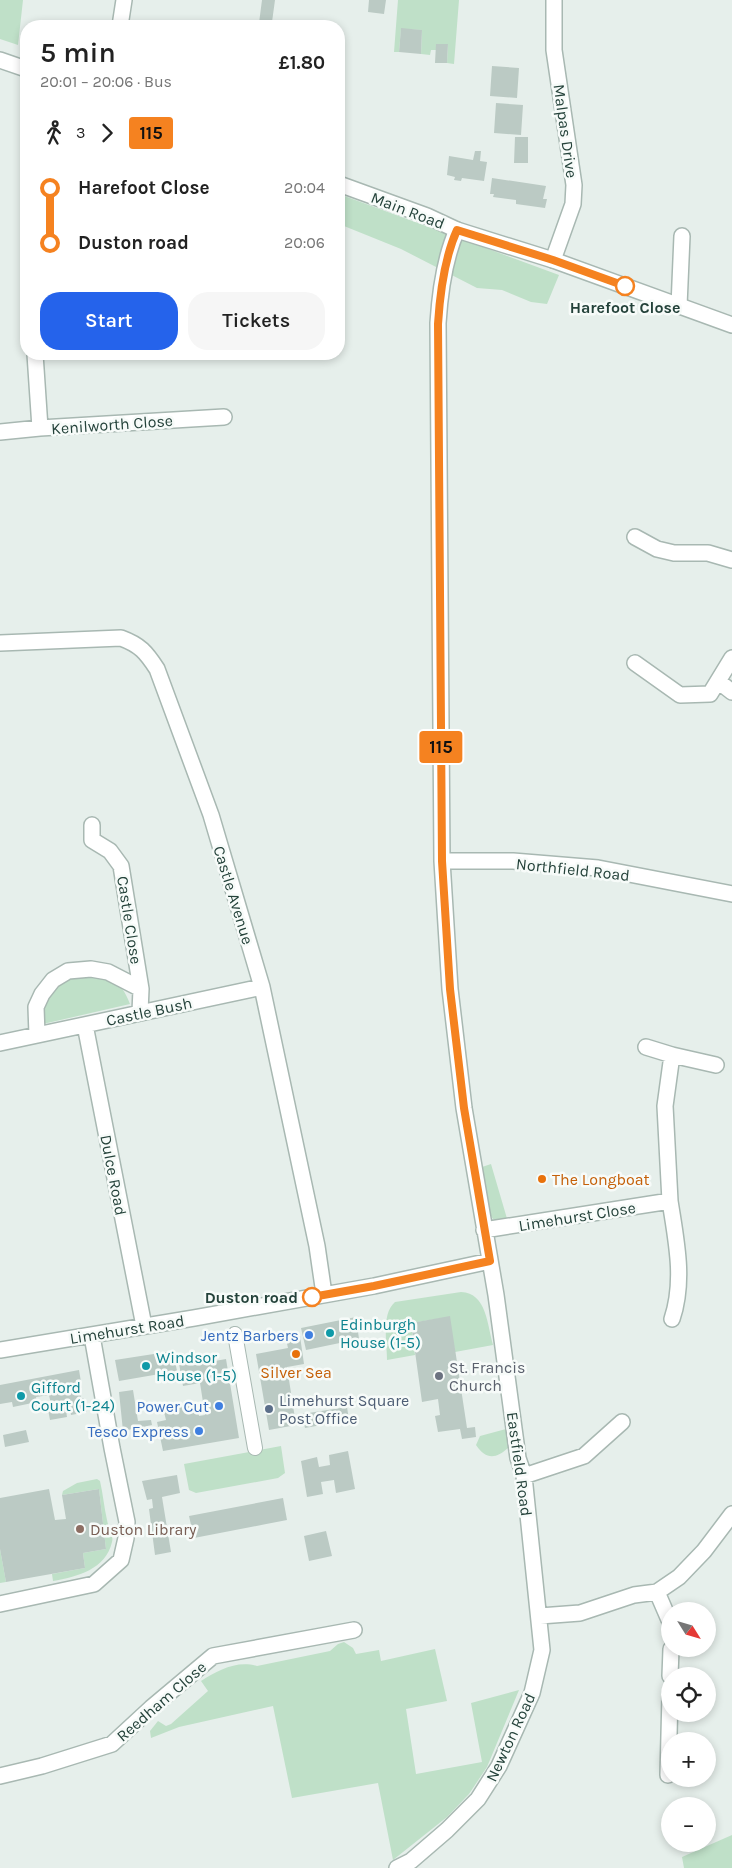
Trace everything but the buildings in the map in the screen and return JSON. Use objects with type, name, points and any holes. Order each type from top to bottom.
[{"type":"street","points":[[121,20],[124,0]]},
{"type":"street","name":"Malpas Drive","points":[[553,260],[573,204],[574,185],[554,50],[554,0]]},
{"type":"street","points":[[0,60],[20,67]]},
{"type":"street","name":"Main Road","points":[[345,186],[427,216],[457,230],[553,260],[732,325]]},
{"type":"street","name":"Eastfield Road","points":[[457,230],[444,270],[438,324],[442,861],[450,989],[464,1108],[496,1295],[518,1458],[524,1476],[533,1567]]},
{"type":"street","points":[[679,306],[682,236]]},
{"type":"street","points":[[35,360],[40,428]]},
{"type":"street","name":"Kenilworth Close","points":[[0,432],[224,417]]},
{"type":"street","points":[[634,537],[657,549],[674,553],[708,553],[732,560]]},
{"type":"street","name":"Castle Avenue","points":[[0,643],[121,638],[134,643],[147,653],[157,669],[211,815],[262,987],[317,1246],[324,1294]]},
{"type":"street","points":[[635,663],[680,695],[710,694],[732,658]]},
{"type":"street","points":[[718,681],[732,692]]},
{"type":"street","name":"Castle Close","points":[[92,825],[87,845],[110,851],[121,866],[141,989],[140,1012]]},
{"type":"street","name":"Northfield Road","points":[[442,861],[513,862],[598,868],[732,894]]},
{"type":"street","name":"Castle Bush","points":[[37,1035],[36,1007],[42,994],[53,980],[68,971],[90,969],[108,972],[141,989]]},
{"type":"street","name":"Castle Bush","points":[[0,1043],[262,987]]},
{"type":"street","name":"Dulce Road","points":[[84,1025],[144,1326]]},
{"type":"street","points":[[646,1047],[716,1065]]},
{"type":"street","points":[[672,1055],[665,1106],[670,1201],[677,1243],[679,1281],[672,1319]]},
{"type":"street","name":"Limehurst Close","points":[[484,1230],[670,1201]]},
{"type":"street","name":"Limehurst Road","points":[[0,1350],[92,1336],[383,1284],[490,1261]]},
{"type":"street","points":[[235,1334],[255,1448]]},
{"type":"street","points":[[0,1604],[94,1584],[122,1560],[127,1522],[92,1336]]},
{"type":"street","points":[[524,1476],[584,1456],[622,1422]]},
{"type":"street","points":[[540,1616],[580,1613],[634,1595],[657,1592],[679,1577],[704,1551],[732,1514]]},
{"type":"street","name":"Newton Road","points":[[398,1868],[415,1864],[478,1799],[500,1766],[532,1693],[542,1650],[540,1616],[533,1567]]},
{"type":"street","points":[[657,1592],[661,1602]]},
{"type":"street","name":"Reedham Close","points":[[0,1776],[42,1766],[112,1744],[212,1656],[354,1630]]},
{"type":"green space","points":[[0,0],[23,0],[18,45],[0,39]]},
{"type":"green space","points":[[398,0],[459,0],[454,64],[447,63],[448,44],[437,44],[436,50],[431,50],[430,55],[421,54],[422,30],[401,29],[399,52],[394,52]]},
{"type":"green space","points":[[345,196],[559,275],[547,304],[531,302],[502,290],[477,288],[401,249],[345,226]]},
{"type":"green space","points":[[74,976],[108,978],[115,982],[126,994],[130,1004],[43,1024],[46,1000],[59,984]]},
{"type":"green space","points":[[491,1164],[508,1222],[496,1222],[488,1209],[482,1167]]},
{"type":"green space","points":[[461,1292],[470,1294],[481,1304],[485,1311],[493,1345],[455,1352],[449,1317],[411,1323],[415,1355],[387,1360],[386,1321],[395,1302]]},
{"type":"green space","points":[[506,1429],[508,1448],[499,1454],[495,1456],[487,1455],[476,1445],[480,1436]]},
{"type":"green space","points":[[281,1446],[285,1473],[278,1478],[196,1493],[189,1490],[184,1464]]},
{"type":"green space","points":[[97,1479],[100,1481],[112,1537],[109,1551],[104,1559],[89,1570],[72,1577],[53,1581],[52,1574],[85,1568],[83,1553],[106,1549],[99,1489],[62,1495],[63,1491],[77,1483]]},
{"type":"green space","points":[[0,1549],[6,1582],[0,1583]]},
{"type":"green space","points":[[344,1642],[353,1648],[356,1654],[379,1650],[381,1661],[435,1649],[447,1701],[406,1709],[416,1774],[482,1762],[471,1703],[519,1690],[487,1767],[469,1794],[447,1817],[393,1860],[378,1783],[292,1798],[273,1706],[179,1727],[151,1738],[150,1731],[158,1721],[166,1726],[171,1724],[208,1691],[201,1681],[214,1673],[235,1665],[250,1664],[257,1666],[330,1651],[338,1644]]},
{"type":"green space","points":[[732,1835],[732,1868],[684,1868],[682,1857],[693,1852],[716,1852],[716,1842]]},
{"type":"bus line","name":"115","points":[[312,1297],[374,1286],[490,1261],[464,1108],[450,989],[442,861],[438,324],[444,270],[452,241],[457,230],[553,260],[625,286]]},
{"type":"place","name":"Harefoot Close","points":[[625,286]]},
{"type":"place","name":"The Longboat","points":[[542,1179]]},
{"type":"place","name":"Duston road","points":[[312,1297]]},
{"type":"place","name":"Edinburgh House (1-5)","points":[[330,1333]]},
{"type":"place","name":"Jentz Barbers","points":[[309,1335]]},
{"type":"place","name":"Silver Sea","points":[[296,1354]]},
{"type":"place","name":"Windsor House (1-5)","points":[[146,1366]]},
{"type":"place","name":"St. Francis Church","points":[[439,1376]]},
{"type":"place","name":"Gifford Court (1-24)","points":[[21,1396]]},
{"type":"place","name":"Power Cut","points":[[219,1406]]},
{"type":"place","name":"Limehurst Square Post Office","points":[[269,1409]]},
{"type":"place","name":"Tesco Express","points":[[199,1431]]},
{"type":"place","name":"Duston Library","points":[[80,1529]]}]
